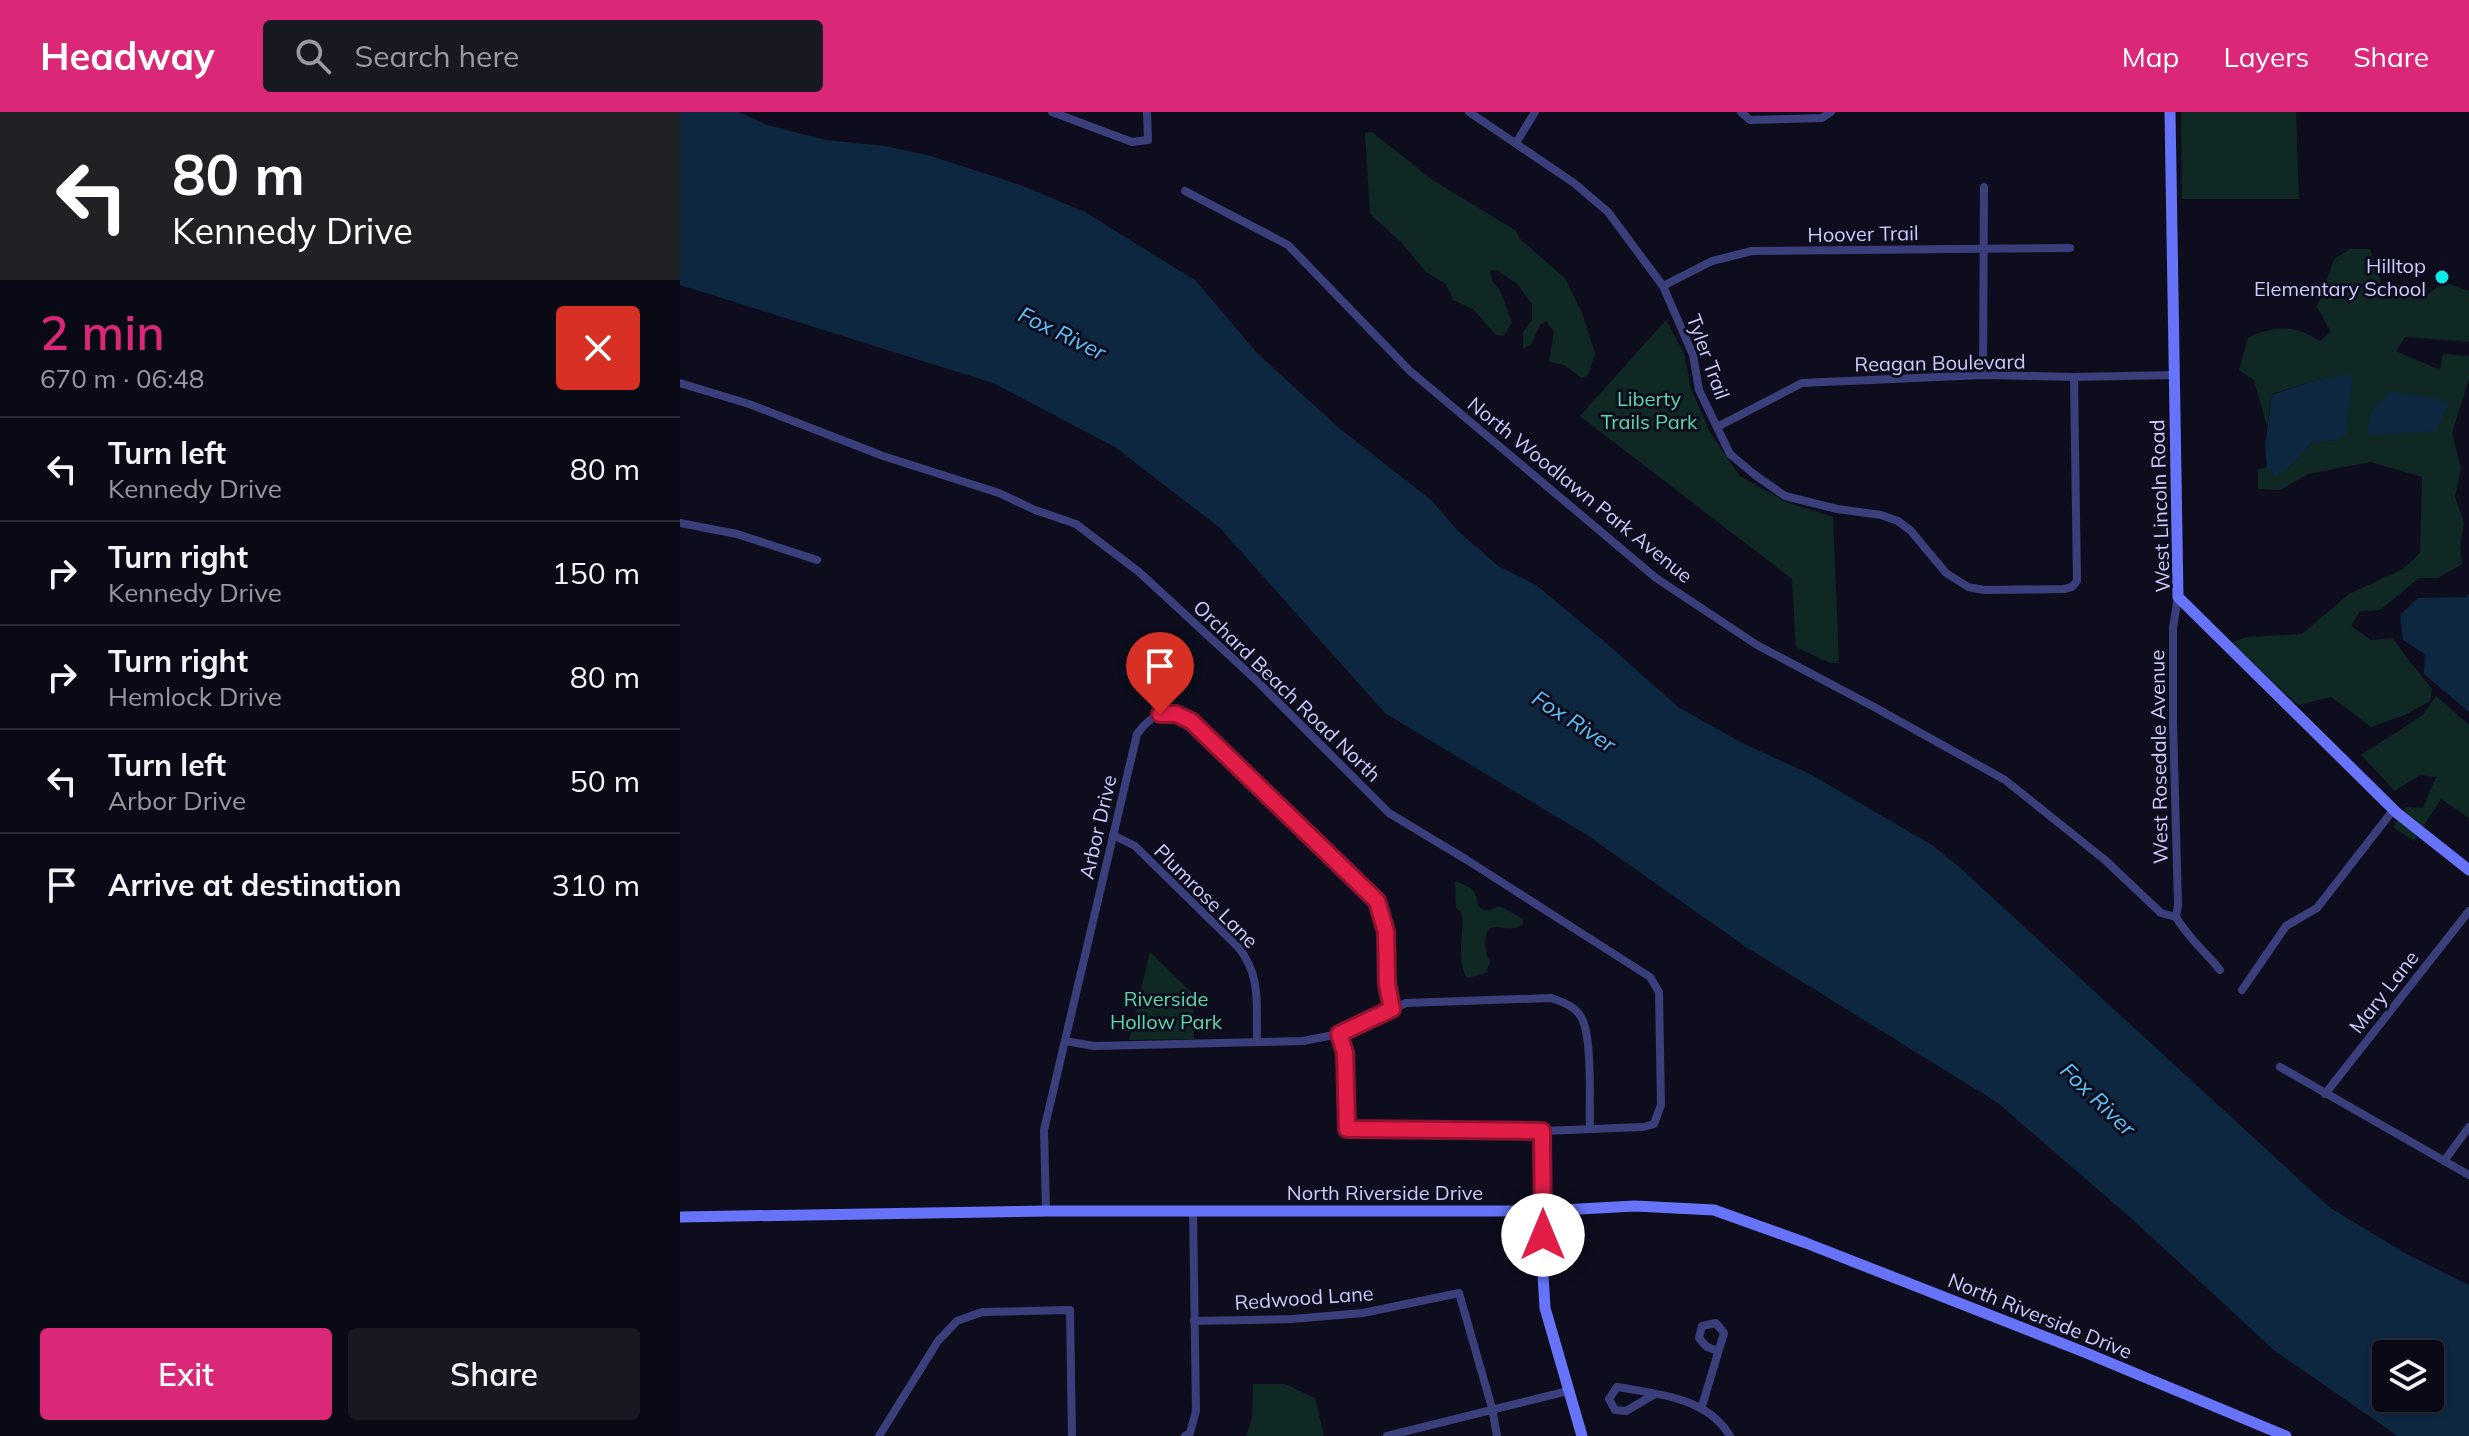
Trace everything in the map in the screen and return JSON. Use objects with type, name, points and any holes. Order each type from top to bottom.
[{"type":"street","points":[[1052,112],[1132,142],[1148,140],[1147,112]]},
{"type":"street","name":"Tyler Trail","points":[[1469,112],[1574,183],[1608,212],[1663,286],[1693,355],[1699,390],[1730,454],[1785,496],[1898,521],[1911,531],[1946,573],[1968,587],[1984,590],[2064,589],[2074,584],[2078,573],[2074,377]]},
{"type":"street","points":[[1516,143],[1535,112]]},
{"type":"street","points":[[1741,112],[1750,120],[1822,118],[1831,112]]},
{"type":"street","name":"West Lincoln Road","points":[[2170,112],[2178,597],[2394,809],[2469,870]]},
{"type":"street","points":[[1983,375],[1984,187]]},
{"type":"street","name":"North Woodlawn Park Avenue","points":[[1185,191],[1288,245],[1410,371],[1656,578],[1757,645],[2005,780],[2105,860],[2161,913],[2176,917],[2185,933],[2220,970]]},
{"type":"street","name":"Hoover Trail","points":[[1663,286],[1712,261],[1752,251],[2070,248]]},
{"type":"street","name":"Reagan Boulevard","points":[[1717,427],[1802,383],[1983,375],[2174,375]]},
{"type":"street","name":"Orchard Beach Road North","points":[[680,383],[749,404],[883,456],[999,493],[1076,524],[1139,572],[1254,678],[1389,813],[1650,977],[1659,992],[1661,1105],[1654,1124],[1590,1129]]},
{"type":"street","points":[[680,523],[737,534],[817,560]]},
{"type":"street","name":"West Rosedale Avenue","points":[[2176,917],[2173,628],[2178,597]]},
{"type":"street","name":"Arbor Drive","points":[[1046,1211],[1044,1130],[1137,734],[1147,721],[1160,714],[1176,714],[1191,721],[1377,901],[1386,932],[1387,984],[1392,1009]]},
{"type":"street","points":[[2242,990],[2286,926],[2317,908],[2394,809]]},
{"type":"street","name":"Plumrose Lane","points":[[1113,835],[1135,846],[1249,960],[1256,978],[1257,1042]]},
{"type":"street","name":"Mary Lane","points":[[2325,1094],[2469,911]]},
{"type":"street","points":[[1065,1041],[1094,1046],[1303,1041],[1339,1034],[1406,1003],[1551,998],[1568,1005],[1581,1016],[1587,1031],[1590,1129],[1347,1129],[1345,1053],[1339,1034]]},
{"type":"street","points":[[2280,1067],[2469,1175]]},
{"type":"street","points":[[2444,1161],[2469,1127]]},
{"type":"street","points":[[1542,1131],[1545,1308],[1582,1436]]},
{"type":"street","name":"North Riverside Drive","points":[[680,1217],[1046,1211],[1543,1211],[1635,1206],[1714,1210],[2061,1343],[2286,1436]]},
{"type":"street","points":[[1185,1436],[1190,1433],[1196,1411],[1193,1210]]},
{"type":"street","name":"Redwood Lane","points":[[1194,1321],[1292,1319],[1363,1313],[1459,1293],[1497,1436]]},
{"type":"street","points":[[879,1436],[938,1341],[957,1321],[982,1312],[1070,1310],[1072,1436]]},
{"type":"street","points":[[1702,1406],[1718,1351]]},
{"type":"street","points":[[1655,1394],[1626,1411],[1615,1410],[1609,1399],[1617,1387],[1655,1394],[1702,1406],[1724,1425],[1730,1436]]},
{"type":"street","points":[[1387,1436],[1568,1391]]},
{"type":"green space","points":[[2181,112],[2296,112],[2299,199],[2182,199]]},
{"type":"green space","points":[[1372,132],[1434,181],[1515,230],[1521,240],[1565,278],[1582,313],[1595,353],[1588,375],[1582,378],[1564,365],[1549,362],[1554,332],[1546,321],[1540,325],[1531,345],[1523,348],[1523,332],[1532,320],[1532,304],[1518,285],[1497,270],[1490,271],[1512,323],[1503,336],[1496,335],[1473,309],[1453,300],[1446,284],[1426,272],[1402,243],[1370,214],[1365,133]]},
{"type":"green space","points":[[2350,249],[2370,249],[2386,296],[2427,295],[2444,282],[2469,291],[2469,342],[2405,337],[2396,351],[2440,370],[2443,354],[2469,356],[2469,379],[2452,433],[2461,468],[2455,497],[2464,523],[2460,547],[2462,564],[2438,578],[2419,578],[2380,610],[2360,611],[2351,626],[2371,640],[2393,638],[2432,689],[2430,701],[2405,715],[2371,727],[2331,697],[2298,705],[2231,643],[2246,637],[2302,634],[2349,594],[2403,569],[2420,553],[2422,477],[2370,462],[2308,474],[2280,490],[2258,489],[2258,470],[2267,467],[2276,475],[2288,468],[2313,442],[2340,440],[2353,375],[2317,380],[2272,394],[2267,426],[2254,380],[2239,370],[2248,337],[2286,328],[2320,341],[2331,332],[2317,307],[2334,259]]},
{"type":"green space","name":"Liberty Trails Park","points":[[1666,320],[1684,353],[1690,385],[1709,431],[1740,476],[1786,502],[1833,517],[1839,663],[1830,663],[1796,647],[1792,579],[1580,416]]},
{"type":"green space","points":[[2436,696],[2469,725],[2469,818],[2441,799],[2414,841],[2393,827],[2406,807],[2423,808],[2436,777],[2420,775],[2395,791],[2361,755],[2423,715]]},
{"type":"green space","points":[[1455,881],[1472,889],[1478,906],[1483,910],[1500,906],[1523,919],[1523,923],[1516,928],[1489,928],[1485,945],[1490,961],[1486,973],[1467,978],[1462,963],[1462,913],[1456,908]]},
{"type":"green space","name":"Riverside Hollow Park","points":[[1150,952],[1193,994],[1194,1039],[1129,1040]]},
{"type":"green space","points":[[1253,1384],[1285,1384],[1315,1398],[1324,1436],[1246,1436],[1252,1419]]},
{"type":"water","name":"Fox River","points":[[680,112],[739,112],[767,125],[826,140],[885,146],[931,156],[1020,185],[1085,212],[1196,281],[1257,353],[1339,428],[1431,500],[1458,531],[1498,566],[1536,585],[1678,707],[1742,743],[1810,774],[1932,845],[2329,1207],[2403,1252],[2469,1285],[2469,1436],[2398,1436],[2275,1351],[2131,1218],[1998,1103],[1746,947],[1587,835],[1385,713],[1220,528],[1115,447],[993,383],[680,285]]},
{"type":"water","points":[[2353,374],[2346,434],[2340,440],[2313,442],[2276,476],[2267,467],[2265,446],[2272,395],[2317,380]]},
{"type":"water","points":[[2390,392],[2449,403],[2436,431],[2369,435],[2370,416]]},
{"type":"water","points":[[2469,594],[2469,712],[2424,674],[2425,654],[2403,640],[2400,615],[2418,598],[2466,597]]},
{"type":"place","name":"Hilltop Elementary School","points":[[2442,277]]},
{"type":"route","points":[[1160,714],[1176,714],[1191,721],[1377,901],[1386,932],[1387,984],[1392,1009],[1339,1034],[1345,1053],[1347,1129],[1542,1131],[1543,1235]]}]
